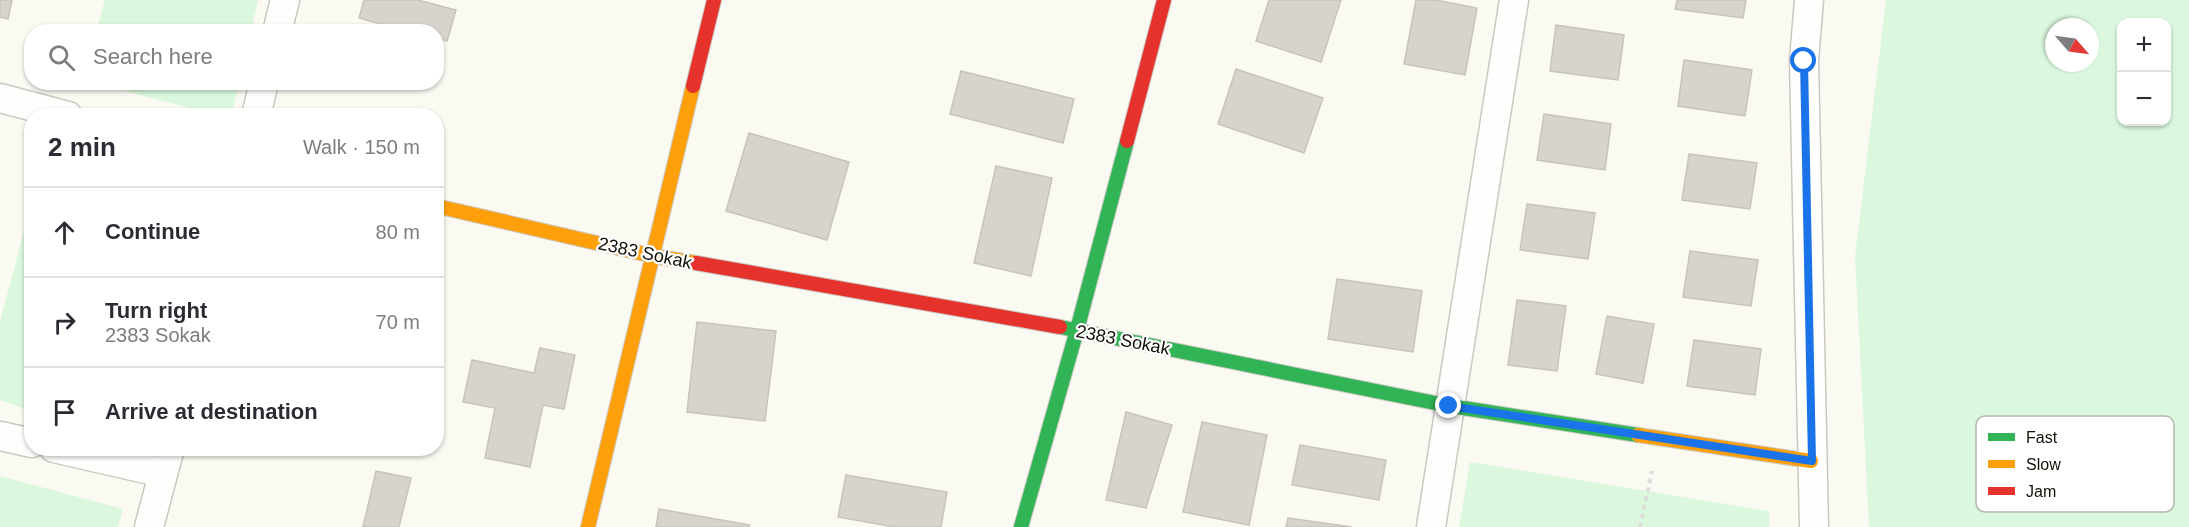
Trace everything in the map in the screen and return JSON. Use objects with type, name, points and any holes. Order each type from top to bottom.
[{"type":"street","points":[[279,24],[285,0]]},
{"type":"street","points":[[588,527],[714,0]]},
{"type":"street","points":[[1021,527],[1077,330],[1164,0]]},
{"type":"street","points":[[1431,527],[1514,0]]},
{"type":"street","points":[[1809,0],[1804,61],[1814,527]]},
{"type":"street","points":[[258,108],[262,90]]},
{"type":"street","points":[[0,98],[38,108]]},
{"type":"street","name":"2383 Sokak","points":[[444,208],[653,256],[1077,330],[1449,406],[1812,461]]},
{"type":"street","points":[[0,436],[24,442]]},
{"type":"street","points":[[124,456],[167,461],[149,527]]},
{"type":"path","points":[[1640,527],[1659,438]]},
{"type":"green space","points":[[105,0],[258,0],[253,24],[98,24]]},
{"type":"green space","points":[[1886,0],[2189,0],[2189,527],[1869,527],[1855,256]]},
{"type":"green space","points":[[121,90],[237,90],[233,108],[190,108]]},
{"type":"green space","points":[[24,232],[24,408],[0,400],[0,321]]},
{"type":"green space","points":[[1470,462],[1769,511],[1769,527],[1459,527]]},
{"type":"green space","points":[[0,476],[123,509],[118,527],[0,527]]},
{"type":"building","points":[[0,0],[12,0],[8,19],[0,17]]},
{"type":"building","points":[[364,0],[418,0],[456,10],[447,41],[444,40],[444,24],[381,24],[359,18]]},
{"type":"building","points":[[1269,0],[1341,0],[1321,62],[1256,41]]},
{"type":"building","points":[[1416,0],[1436,0],[1477,8],[1465,75],[1404,64]]},
{"type":"building","points":[[1677,0],[1746,0],[1743,18],[1675,9]]},
{"type":"building","points":[[1556,25],[1624,35],[1618,80],[1550,71]]},
{"type":"building","points":[[1684,60],[1752,70],[1745,116],[1678,106]]},
{"type":"building","points":[[1236,69],[1323,98],[1304,153],[1218,124]]},
{"type":"building","points":[[961,71],[1074,99],[1063,143],[950,114]]},
{"type":"building","points":[[1544,114],[1611,124],[1605,170],[1537,160]]},
{"type":"building","points":[[749,133],[849,162],[827,240],[726,211]]},
{"type":"building","points":[[1689,154],[1757,163],[1750,209],[1682,200]]},
{"type":"building","points":[[996,166],[1052,178],[1031,276],[974,263]]},
{"type":"building","points":[[1527,204],[1595,213],[1588,259],[1520,250]]},
{"type":"building","points":[[1690,251],[1758,260],[1751,306],[1683,297]]},
{"type":"building","points":[[1337,279],[1422,291],[1413,352],[1328,339]]},
{"type":"building","points":[[1517,300],[1566,306],[1557,371],[1508,365]]},
{"type":"building","points":[[1607,316],[1654,324],[1643,383],[1596,374]]},
{"type":"building","points":[[697,322],[776,331],[765,421],[687,412]]},
{"type":"building","points":[[1694,340],[1761,349],[1755,395],[1687,386]]},
{"type":"building","points":[[540,348],[575,355],[564,409],[543,405],[530,467],[485,458],[495,408],[463,402],[472,360],[534,373]]},
{"type":"building","points":[[1126,412],[1172,425],[1146,508],[1106,500]]},
{"type":"building","points":[[1202,422],[1267,435],[1249,525],[1183,512]]},
{"type":"building","points":[[1300,445],[1386,460],[1379,500],[1292,485]]},
{"type":"building","points":[[376,471],[411,478],[399,527],[363,527]]},
{"type":"building","points":[[846,475],[947,492],[941,527],[894,527],[838,517]]},
{"type":"building","points":[[659,509],[750,525],[749,527],[656,527]]},
{"type":"building","points":[[1288,518],[1352,527],[1286,527]]},
{"type":"traffic: fast","points":[[1021,527],[1077,330],[1127,141]]},
{"type":"traffic: fast","points":[[1060,327],[1450,406],[1638,435]]},
{"type":"traffic: slow","points":[[588,527],[693,86]]},
{"type":"traffic: slow","points":[[444,208],[653,256],[696,263]]},
{"type":"traffic: slow","points":[[1638,435],[1811,461]]},
{"type":"traffic: jam","points":[[693,86],[714,0]]},
{"type":"traffic: jam","points":[[1127,141],[1164,0]]},
{"type":"traffic: jam","points":[[696,263],[1060,327]]},
{"type":"route","points":[[1449,406],[1812,461],[1804,61]]}]
